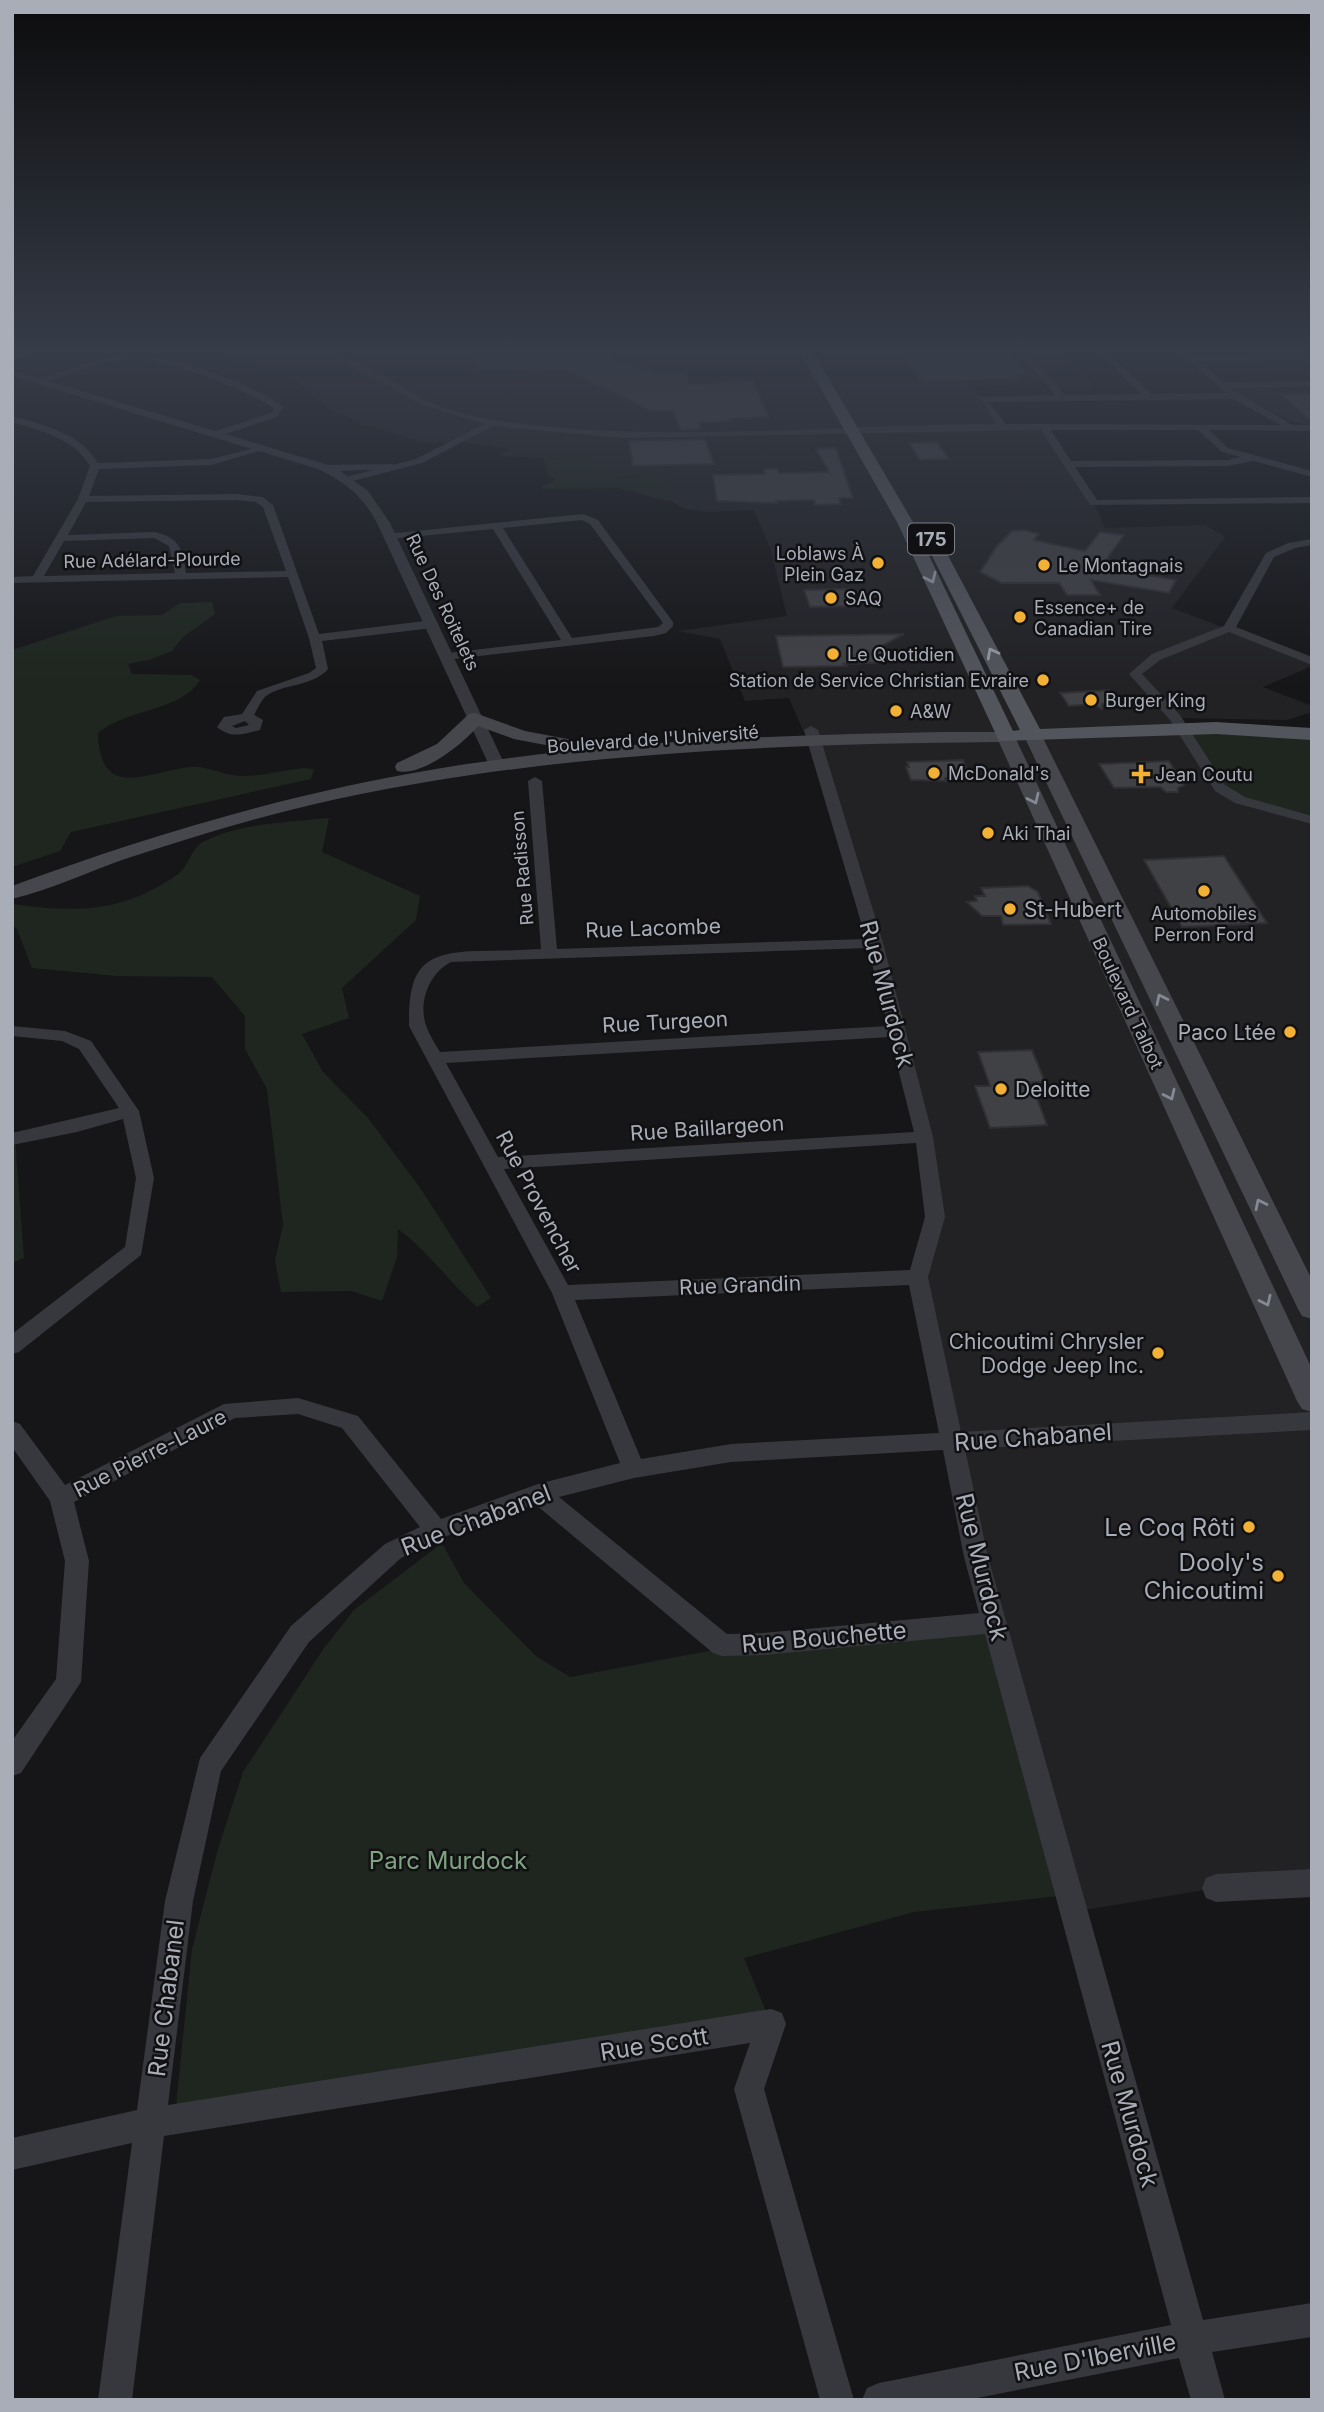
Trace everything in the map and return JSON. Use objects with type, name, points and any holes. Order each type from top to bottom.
[{"type":"main road","name":"Boulevard Talbot","points":[[868,460],[914,539],[1312,1401]]},
{"type":"main road","name":"Boulevard Talbot","points":[[887,460],[954,580],[1030,730],[1312,1309]]},
{"type":"main road","name":"Boulevard de l'Université","points":[[1178,724],[1215,717],[1312,723]]},
{"type":"main road","points":[[404,767],[433,755],[458,740],[475,718],[525,738],[567,744]]},
{"type":"main road","name":"Boulevard de l'Université","points":[[12,893],[149,845],[263,813],[567,744],[685,735],[813,736],[1178,724],[1312,734]]},
{"type":"main road","name":"Boulevard de l'Université","points":[[12,882],[135,836],[211,812],[404,767],[813,736]]},
{"type":"street","points":[[89,460],[95,466]]},
{"type":"street","points":[[95,466],[220,460]]},
{"type":"street","name":"Rue Des Roitelets","points":[[298,460],[347,478],[364,490],[377,507],[494,759]]},
{"type":"street","points":[[347,478],[414,460]]},
{"type":"street","points":[[1064,460],[1094,503],[1312,500]]},
{"type":"street","points":[[1067,464],[1227,463],[1246,460]]},
{"type":"street","points":[[1260,460],[1312,474]]},
{"type":"street","points":[[36,580],[83,499],[95,466]]},
{"type":"street","points":[[322,467],[391,467]]},
{"type":"street","points":[[364,490],[371,478],[391,467]]},
{"type":"street","points":[[83,499],[259,499],[268,505],[322,665],[320,673],[261,694],[246,717]]},
{"type":"street","points":[[390,536],[576,516],[590,519],[669,624],[662,630],[448,657]]},
{"type":"street","points":[[495,524],[568,642]]},
{"type":"street","points":[[60,538],[154,535],[170,538],[176,544],[181,577]]},
{"type":"street","points":[[1312,542],[1292,545],[1270,555],[1229,628],[1156,657],[1135,674],[1178,724],[1220,788],[1240,800],[1312,820]]},
{"type":"street","name":"Rue Adélard-Plourde","points":[[12,580],[292,574]]},
{"type":"street","points":[[315,638],[433,624]]},
{"type":"street","points":[[1229,628],[1312,661]]},
{"type":"street","name":"Rue Murdock","points":[[813,736],[875,943],[924,1137],[935,1217],[918,1277],[976,1557],[1208,2400]]},
{"type":"street","name":"Rue Radisson","points":[[535,781],[549,952]]},
{"type":"street","name":"Rue Lacombe","points":[[434,963],[448,957],[549,952],[875,943]]},
{"type":"street","name":"Rue Provencher","points":[[434,963],[422,976],[417,1026],[562,1293],[634,1469]]},
{"type":"street","points":[[12,1031],[65,1036],[85,1045],[130,1111],[145,1178],[134,1250],[12,1346]]},
{"type":"street","name":"Rue Turgeon","points":[[435,1058],[898,1031]]},
{"type":"street","points":[[12,1139],[77,1126],[130,1111]]},
{"type":"street","name":"Rue Baillargeon","points":[[492,1164],[924,1137]]},
{"type":"street","name":"Rue Grandin","points":[[562,1293],[918,1277]]},
{"type":"street","name":"Rue Pierre-Laure","points":[[61,1498],[232,1410],[298,1406],[350,1422],[436,1530]]},
{"type":"street","name":"Rue Chabanel","points":[[115,2400],[178,1901],[209,1768],[300,1634],[393,1551],[436,1530],[537,1493],[634,1469],[731,1454],[1312,1421]]},
{"type":"street","points":[[12,1430],[61,1498],[77,1562],[68,1682],[12,1764]]},
{"type":"street","name":"Rue Bouchette","points":[[537,1493],[722,1645],[763,1644],[996,1622]]},
{"type":"street","points":[[1216,1888],[1312,1883]]},
{"type":"street","name":"Rue Scott","points":[[150,2123],[771,2024],[749,2089],[837,2400]]},
{"type":"street","points":[[12,2154],[150,2123]]},
{"type":"street","name":"Rue D'Iberville","points":[[879,2400],[1193,2338],[1312,2320]]},
{"type":"shaded area","points":[[580,460],[1065,460],[1094,503],[1105,528],[1205,525],[1225,537],[1172,608],[1312,661],[1312,666],[1263,687],[1312,706],[1312,712],[1287,720],[1175,718],[1305,818],[1312,814],[1312,1883],[1216,1888],[1073,1912],[918,1277],[935,1217],[900,1048],[808,742],[789,698],[745,701],[720,639],[678,631],[787,616],[771,551],[754,510],[707,512],[686,509],[672,502],[665,478],[611,476],[595,469],[590,460]]},
{"type":"green space","points":[[543,460],[590,460],[597,468],[614,476],[666,478],[672,502],[618,488],[543,489],[540,487],[556,480],[548,475]]},
{"type":"green space","points":[[212,602],[215,614],[183,637],[172,651],[128,664],[132,674],[191,675],[200,680],[180,698],[123,719],[98,733],[101,755],[107,768],[117,776],[129,778],[191,767],[239,776],[304,768],[314,769],[311,779],[71,832],[60,851],[12,867],[12,650],[116,616],[162,615],[180,603]]},
{"type":"green space","points":[[1181,730],[1312,734],[1312,814],[1305,818],[1220,788]]},
{"type":"green space","points":[[329,818],[322,852],[420,896],[416,920],[342,988],[349,1018],[302,1034],[323,1072],[368,1118],[421,1189],[491,1298],[477,1307],[398,1229],[397,1257],[382,1301],[351,1291],[281,1292],[275,1260],[283,1225],[267,1089],[245,1049],[245,1016],[212,977],[116,976],[32,968],[17,929],[12,924],[12,904],[78,909],[117,903],[137,897],[177,875],[199,845],[217,836],[264,824]]},
{"type":"green space","points":[[15,1138],[24,1258],[12,1263],[12,1139]]},
{"type":"green space","name":"Parc Murdock","points":[[442,1543],[464,1583],[536,1656],[570,1677],[768,1640],[985,1622],[1067,1895],[914,1912],[744,1958],[771,2024],[175,2116],[192,1949],[218,1849],[243,1772],[324,1648],[354,1610]]},
{"type":"building","points":[[632,460],[712,460],[714,464],[633,466]]},
{"type":"building","points":[[822,460],[840,460],[853,498],[839,498],[841,504],[815,505],[814,500],[776,501],[777,503],[717,501],[713,475],[765,474],[764,469],[778,469],[779,473],[829,472]]},
{"type":"building","name":"Le Montagnais","points":[[1024,530],[1039,534],[1034,540],[1085,551],[1100,532],[1124,535],[1101,567],[1176,580],[1169,593],[1091,580],[1100,595],[1067,595],[1059,583],[1001,583],[980,572],[997,546],[1012,531]]},
{"type":"building","name":"SAQ","points":[[851,589],[859,606],[810,607],[804,590]]},
{"type":"building","name":"Le Quotidien","points":[[904,634],[882,646],[889,662],[783,667],[776,636]]},
{"type":"building","name":"Burger King","points":[[1109,690],[1119,703],[1102,704],[1102,709],[1093,704],[1069,706],[1060,693]]},
{"type":"building","name":"McDonald's","points":[[963,760],[970,778],[945,778],[946,781],[911,780],[906,767],[909,767],[907,762]]},
{"type":"building","name":"Jean Coutu","points":[[1169,761],[1184,785],[1178,788],[1178,792],[1166,792],[1160,787],[1114,788],[1099,764]]},
{"type":"building","name":"Automobiles Perron Ford","points":[[1224,856],[1267,923],[1182,927],[1144,860]]},
{"type":"building","name":"St-Hubert","points":[[1028,886],[1038,892],[1051,924],[1003,925],[1001,916],[982,916],[967,902],[977,901],[975,896],[985,896],[981,888]]},
{"type":"building","name":"Deloitte","points":[[1032,1050],[1045,1082],[1031,1082],[1047,1125],[990,1128],[975,1086],[990,1086],[978,1052]]},
{"type":"place","name":"Loblaws À Plein Gaz","points":[[878,563]]},
{"type":"place","name":"Le Montagnais","points":[[1044,565]]},
{"type":"place","name":"SAQ","points":[[831,598]]},
{"type":"place","name":"Essence+ de Canadian Tire","points":[[1020,617]]},
{"type":"place","name":"Le Quotidien","points":[[833,654]]},
{"type":"place","name":"Station de Service Christian Evraire","points":[[1043,680]]},
{"type":"place","name":"Burger King","points":[[1091,700]]},
{"type":"place","name":"A&W","points":[[896,711]]},
{"type":"place","name":"McDonald's","points":[[934,773]]},
{"type":"place","name":"Jean Coutu","points":[[1141,774]]},
{"type":"place","name":"Aki Thai","points":[[988,833]]},
{"type":"place","name":"Automobiles Perron Ford","points":[[1204,891]]},
{"type":"place","name":"St-Hubert","points":[[1010,909]]},
{"type":"place","name":"Paco Ltée","points":[[1290,1032]]},
{"type":"place","name":"Deloitte","points":[[1001,1089]]},
{"type":"place","name":"Chicoutimi Chrysler Dodge Jeep Inc.","points":[[1158,1353]]},
{"type":"place","name":"Le Coq Rôti","points":[[1249,1527]]},
{"type":"place","name":"Dooly's Chicoutimi","points":[[1278,1576]]}]
